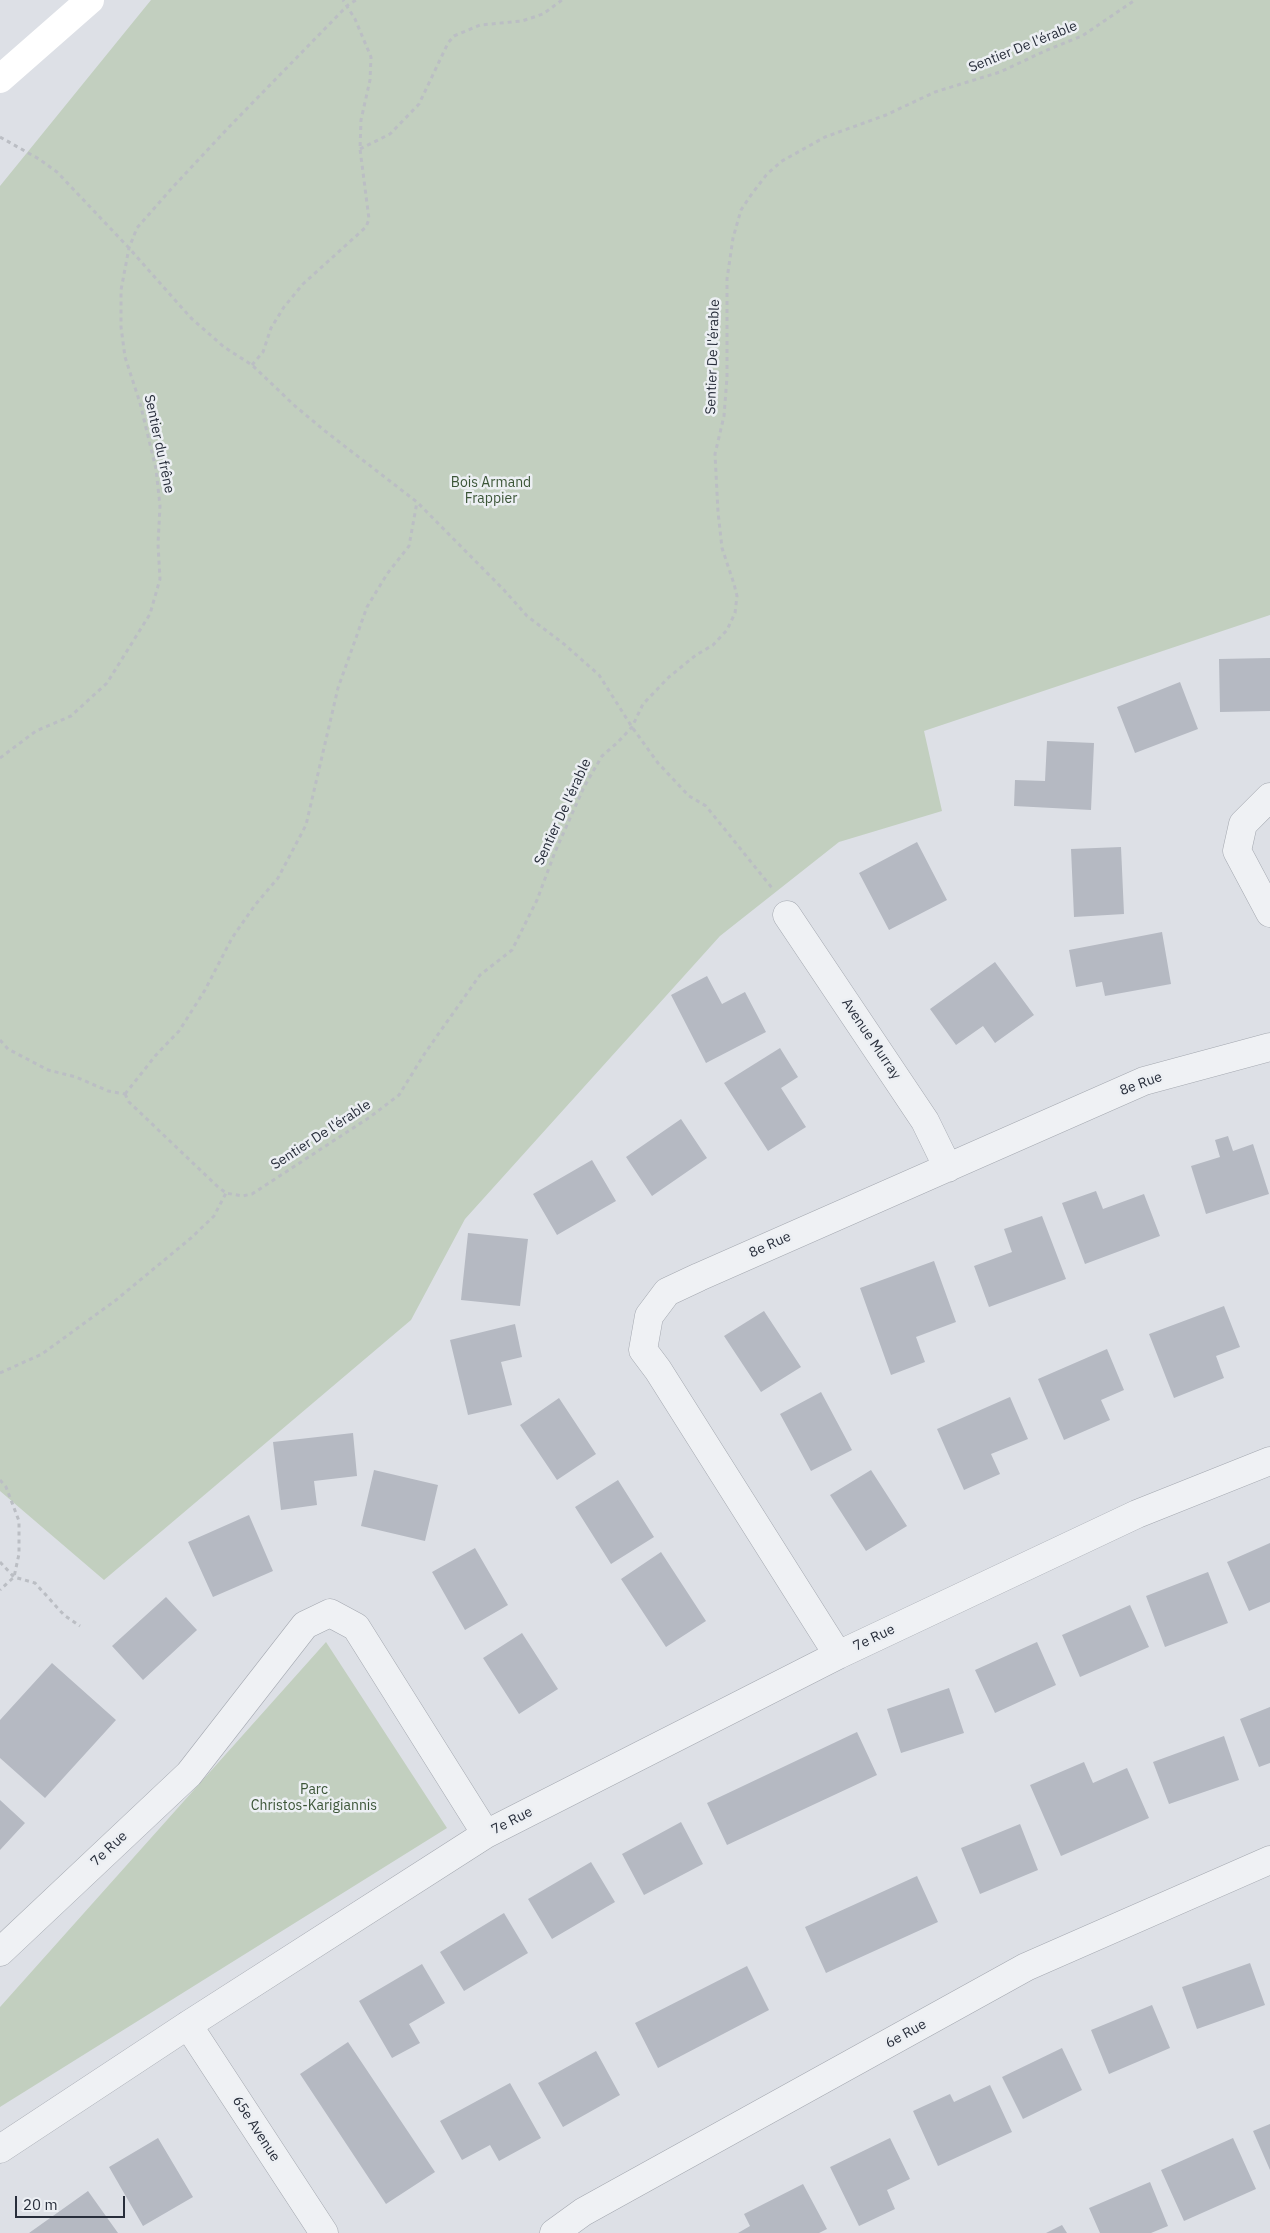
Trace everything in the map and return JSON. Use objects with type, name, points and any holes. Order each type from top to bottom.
[{"type":"street","points":[[0,79],[90,0]]},
{"type":"street","points":[[1270,797],[1243,824],[1237,851],[1270,913]]},
{"type":"street","name":"Avenue Murray","points":[[782,904],[926,1121],[948,1168]]},
{"type":"street","name":"8e Rue","points":[[838,1655],[644,1350],[649,1316],[667,1292],[675,1288],[1144,1081],[1270,1047]]},
{"type":"street","name":"7e Rue","points":[[0,2149],[188,2025],[486,1834],[838,1655],[1137,1514],[1270,1462]]},
{"type":"street","name":"7e Rue","points":[[0,1952],[189,1774],[305,1625],[330,1613],[356,1627],[486,1834]]},
{"type":"street","name":"6e Rue","points":[[554,2233],[583,2212],[1026,1967],[1270,1860]]},
{"type":"street","name":"65e Avenue","points":[[188,2025],[324,2233]]},
{"type":"path","points":[[252,365],[263,352],[271,328],[302,284],[366,227],[369,219],[360,150],[361,120],[370,80],[371,57],[348,5],[343,0]]},
{"type":"path","name":"Sentier du frêne","points":[[0,758],[36,731],[71,716],[106,683],[150,614],[160,579],[158,544],[160,506],[156,468],[140,403],[125,356],[121,327],[121,290],[129,248],[137,228],[172,188],[348,5],[356,0]]},
{"type":"path","points":[[360,150],[390,134],[419,104],[448,43],[454,36],[480,25],[522,21],[543,14],[562,0]]},
{"type":"path","name":"Sentier De l'érable","points":[[226,1192],[242,1196],[252,1194],[375,1114],[399,1095],[425,1053],[480,974],[512,950],[536,900],[584,787],[602,756],[632,727],[643,704],[669,677],[713,645],[727,630],[736,613],[737,596],[724,559],[721,539],[714,454],[724,416],[727,377],[727,279],[733,238],[741,210],[751,194],[767,174],[782,161],[825,137],[886,115],[935,92],[1000,72],[1082,36],[1135,0]]},
{"type":"path","points":[[0,138],[39,159],[57,172],[129,248],[191,318],[224,347],[252,365],[295,406],[325,431],[417,502],[504,590],[527,616],[564,644],[599,675],[632,727],[658,763],[689,796],[706,806],[782,904]]},
{"type":"path","points":[[124,1094],[156,1055],[179,1031],[205,990],[232,938],[255,905],[278,878],[306,825],[338,688],[367,607],[387,574],[409,546],[417,502]]},
{"type":"path","points":[[0,1040],[8,1049],[48,1070],[76,1078],[108,1092],[124,1094]]},
{"type":"path","points":[[0,1372],[42,1354],[116,1300],[191,1238],[214,1216],[226,1192],[129,1102],[124,1094]]},
{"type":"path","points":[[0,1480],[6,1487],[19,1521],[19,1554],[14,1577],[0,1590]]},
{"type":"path","points":[[0,1562],[14,1577],[35,1583],[64,1615],[80,1626]]},
{"type":"green space","name":"Bois Armand Frappier","points":[[151,0],[1270,0],[1270,615],[924,731],[942,811],[839,842],[720,936],[465,1219],[411,1320],[104,1580],[0,1491],[0,186]]},
{"type":"green space","name":"Parc Christos-Karigiannis","points":[[326,1642],[447,1828],[0,2107],[0,2007]]},
{"type":"building","points":[[1270,658],[1270,711],[1220,712],[1219,659]]},
{"type":"building","points":[[1180,682],[1198,729],[1135,753],[1117,707]]},
{"type":"building","points":[[1047,741],[1094,743],[1091,810],[1014,806],[1015,780],[1045,781]]},
{"type":"building","points":[[917,842],[947,900],[889,930],[859,873]]},
{"type":"building","points":[[1121,847],[1124,914],[1074,917],[1071,849]]},
{"type":"building","points":[[1162,932],[1171,984],[1105,996],[1102,982],[1076,987],[1069,950]]},
{"type":"building","points":[[995,962],[1034,1015],[995,1043],[983,1026],[956,1045],[930,1009]]},
{"type":"building","points":[[707,976],[722,1004],[745,992],[766,1032],[706,1063],[671,995]]},
{"type":"building","points":[[780,1048],[798,1077],[781,1088],[806,1127],[768,1151],[724,1083]]},
{"type":"building","points":[[681,1119],[707,1158],[652,1196],[626,1157]]},
{"type":"building","points":[[1228,1136],[1233,1151],[1253,1144],[1269,1194],[1206,1214],[1191,1166],[1220,1157],[1215,1140]]},
{"type":"building","points":[[592,1160],[616,1201],[557,1235],[533,1194]]},
{"type":"building","points":[[1096,1191],[1103,1209],[1144,1194],[1160,1236],[1085,1264],[1062,1203]]},
{"type":"building","points":[[1042,1216],[1066,1279],[989,1307],[974,1266],[1012,1252],[1004,1229]]},
{"type":"building","points":[[468,1233],[528,1239],[520,1306],[461,1300]]},
{"type":"building","points":[[934,1261],[956,1322],[916,1337],[925,1362],[891,1375],[860,1288]]},
{"type":"building","points":[[1224,1306],[1240,1347],[1216,1356],[1224,1378],[1174,1398],[1149,1334]]},
{"type":"building","points":[[764,1311],[801,1367],[761,1392],[724,1336]]},
{"type":"building","points":[[515,1324],[522,1357],[501,1362],[512,1405],[468,1415],[450,1340]]},
{"type":"building","points":[[1107,1349],[1124,1390],[1101,1400],[1110,1420],[1064,1440],[1038,1379]]},
{"type":"building","points":[[821,1392],[852,1450],[811,1471],[780,1414]]},
{"type":"building","points":[[1010,1397],[1028,1439],[991,1454],[1000,1474],[964,1490],[937,1429]]},
{"type":"building","points":[[559,1398],[596,1454],[557,1480],[520,1425]]},
{"type":"building","points":[[353,1433],[357,1476],[314,1481],[317,1505],[281,1510],[273,1442]]},
{"type":"building","points":[[374,1470],[438,1485],[425,1541],[361,1526]]},
{"type":"building","points":[[871,1470],[907,1526],[866,1551],[830,1495]]},
{"type":"building","points":[[618,1480],[654,1537],[611,1564],[575,1507]]},
{"type":"building","points":[[249,1515],[273,1571],[213,1597],[188,1542]]},
{"type":"building","points":[[1270,1543],[1270,1602],[1249,1611],[1227,1562]]},
{"type":"building","points":[[475,1548],[508,1605],[465,1630],[432,1572]]},
{"type":"building","points":[[661,1552],[706,1621],[666,1647],[621,1579]]},
{"type":"building","points":[[1208,1572],[1228,1623],[1165,1647],[1146,1596]]},
{"type":"building","points":[[166,1597],[197,1630],[143,1680],[112,1646]]},
{"type":"building","points":[[1130,1605],[1149,1647],[1080,1677],[1062,1635]]},
{"type":"building","points":[[522,1633],[558,1689],[519,1714],[483,1658]]},
{"type":"building","points":[[1037,1642],[1056,1685],[995,1713],[975,1670]]},
{"type":"building","points":[[52,1663],[116,1720],[45,1798],[0,1758],[0,1720]]},
{"type":"building","points":[[949,1688],[964,1733],[901,1753],[887,1709]]},
{"type":"building","points":[[1270,1707],[1270,1763],[1259,1767],[1240,1719]]},
{"type":"building","points":[[857,1732],[877,1775],[727,1845],[707,1803]]},
{"type":"building","points":[[1224,1736],[1239,1780],[1169,1804],[1153,1762]]},
{"type":"building","points":[[1084,1762],[1093,1783],[1127,1768],[1149,1818],[1061,1856],[1030,1785]]},
{"type":"building","points":[[0,1800],[25,1823],[0,1850]]},
{"type":"building","points":[[681,1822],[703,1864],[644,1895],[622,1854]]},
{"type":"building","points":[[1020,1824],[1038,1870],[980,1894],[961,1848]]},
{"type":"building","points":[[591,1862],[615,1902],[552,1939],[528,1899]]},
{"type":"building","points":[[917,1876],[938,1922],[826,1973],[805,1927]]},
{"type":"building","points":[[504,1913],[528,1953],[464,1991],[440,1952]]},
{"type":"building","points":[[1250,1963],[1265,2005],[1197,2029],[1182,1987]]},
{"type":"building","points":[[422,1964],[445,2003],[409,2024],[420,2043],[392,2058],[359,2001]]},
{"type":"building","points":[[747,1966],[769,2010],[658,2068],[635,2023]]},
{"type":"building","points":[[1152,2005],[1170,2048],[1109,2074],[1091,2030]]},
{"type":"building","points":[[348,2042],[435,2172],[386,2204],[300,2074]]},
{"type":"building","points":[[1062,2048],[1082,2090],[1023,2119],[1002,2077]]},
{"type":"building","points":[[596,2051],[620,2095],[563,2127],[538,2083]]},
{"type":"building","points":[[510,2083],[541,2138],[499,2161],[490,2145],[462,2160],[440,2121]]},
{"type":"building","points":[[990,2085],[1012,2132],[938,2166],[913,2111],[950,2094],[954,2102]]},
{"type":"building","points":[[1270,2124],[1270,2170],[1253,2131]]},
{"type":"building","points":[[158,2138],[193,2197],[143,2226],[109,2167]]},
{"type":"building","points":[[890,2138],[910,2179],[887,2190],[895,2209],[859,2226],[830,2167]]},
{"type":"building","points":[[1233,2138],[1256,2189],[1184,2221],[1161,2170]]},
{"type":"building","points":[[1150,2182],[1168,2226],[1151,2233],[1100,2233],[1089,2208]]},
{"type":"building","points":[[803,2184],[827,2229],[819,2233],[738,2233],[750,2226],[744,2214]]},
{"type":"building","points":[[88,2191],[118,2233],[29,2233]]},
{"type":"building","points":[[1062,2225],[1067,2233],[1046,2233]]}]
